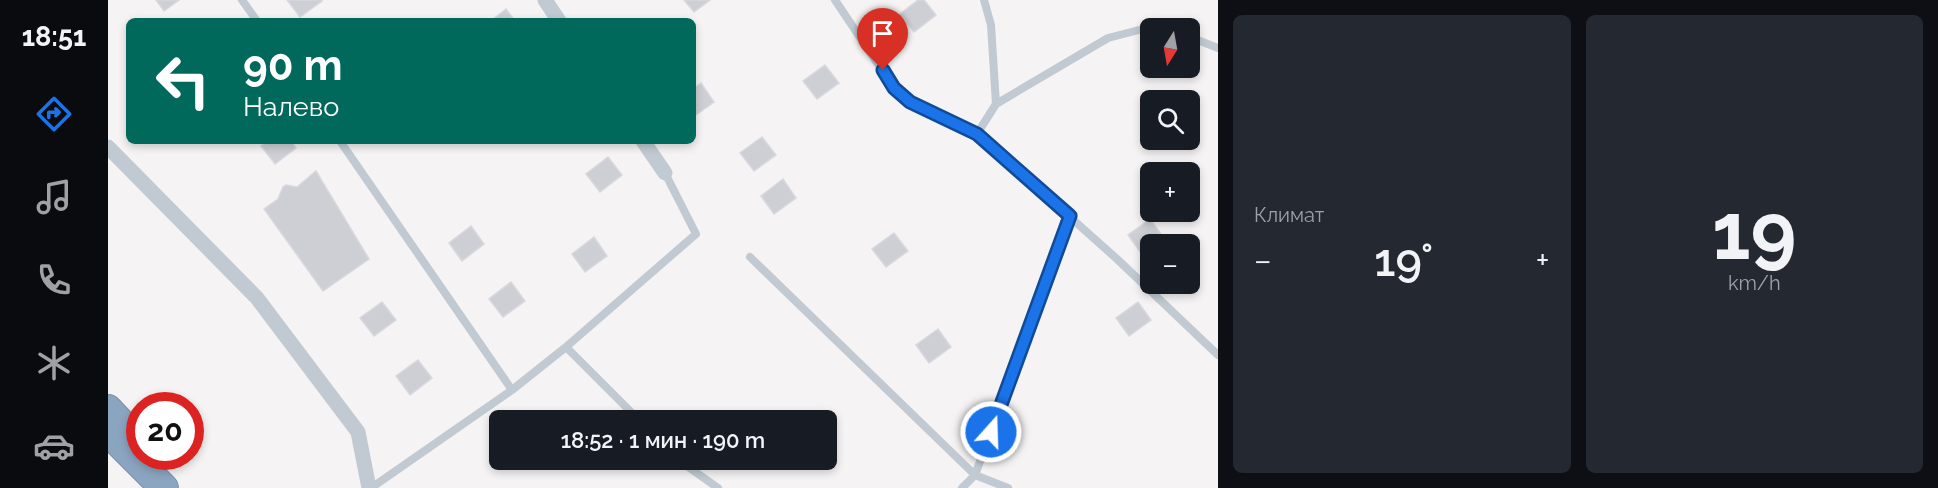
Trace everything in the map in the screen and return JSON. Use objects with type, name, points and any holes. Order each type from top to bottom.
[{"type":"highway","points":[[108,409],[126,428]]},
{"type":"highway","points":[[108,432],[164,488]]},
{"type":"highway","points":[[166,470],[183,488]]},
{"type":"street","points":[[545,0],[557,18]]},
{"type":"street","points":[[645,144],[666,173]]},
{"type":"street","points":[[108,147],[257,298],[358,432],[370,488]]},
{"type":"lane","points":[[242,0],[255,18]]},
{"type":"lane","points":[[835,0],[894,88],[910,102],[977,134],[1070,216],[1218,355]]},
{"type":"lane","points":[[984,0],[990,26],[996,104]]},
{"type":"lane","points":[[977,134],[996,104],[1108,38],[1140,30]]},
{"type":"lane","points":[[1200,41],[1218,48]]},
{"type":"lane","points":[[342,144],[512,390]]},
{"type":"lane","points":[[370,488],[512,390],[566,347],[696,234],[666,173]]},
{"type":"lane","points":[[962,488],[975,475],[1070,216]]},
{"type":"lane","points":[[750,257],[975,475],[1008,488]]},
{"type":"lane","points":[[566,347],[629,410]]},
{"type":"lane","points":[[691,470],[718,488]]},
{"type":"building","points":[[156,0],[179,0],[164,11]]},
{"type":"building","points":[[287,0],[322,0],[322,1],[300,17]]},
{"type":"building","points":[[684,0],[710,0],[694,12]]},
{"type":"building","points":[[918,0],[924,0],[936,15],[914,32],[900,14]]},
{"type":"building","points":[[506,9],[513,18],[495,18]]},
{"type":"building","points":[[825,65],[839,83],[817,99],[803,81]]},
{"type":"building","points":[[701,83],[714,102],[696,115],[696,87]]},
{"type":"building","points":[[762,137],[776,155],[754,171],[740,153]]},
{"type":"building","points":[[264,144],[293,144],[296,148],[275,164],[261,146]]},
{"type":"building","points":[[608,157],[622,175],[600,192],[586,174]]},
{"type":"building","points":[[316,171],[369,259],[323,291],[264,209],[278,199],[283,187],[286,185],[297,187]]},
{"type":"building","points":[[783,179],[796,198],[774,214],[761,196]]},
{"type":"building","points":[[1146,222],[1152,222],[1161,234],[1140,234],[1140,252],[1128,235]]},
{"type":"building","points":[[471,226],[484,244],[462,261],[449,243]]},
{"type":"building","points":[[894,233],[908,251],[886,267],[872,249]]},
{"type":"building","points":[[594,237],[607,256],[585,272],[572,254]]},
{"type":"building","points":[[511,282],[525,301],[503,317],[489,299]]},
{"type":"building","points":[[382,302],[396,320],[374,336],[360,318]]},
{"type":"building","points":[[1138,302],[1151,320],[1129,336],[1116,318]]},
{"type":"building","points":[[938,329],[951,347],[929,363],[916,345]]},
{"type":"building","points":[[418,360],[432,378],[410,395],[396,376]]},
{"type":"route","points":[[883,70],[894,88],[910,102],[977,134],[1070,216],[991,432]]}]
